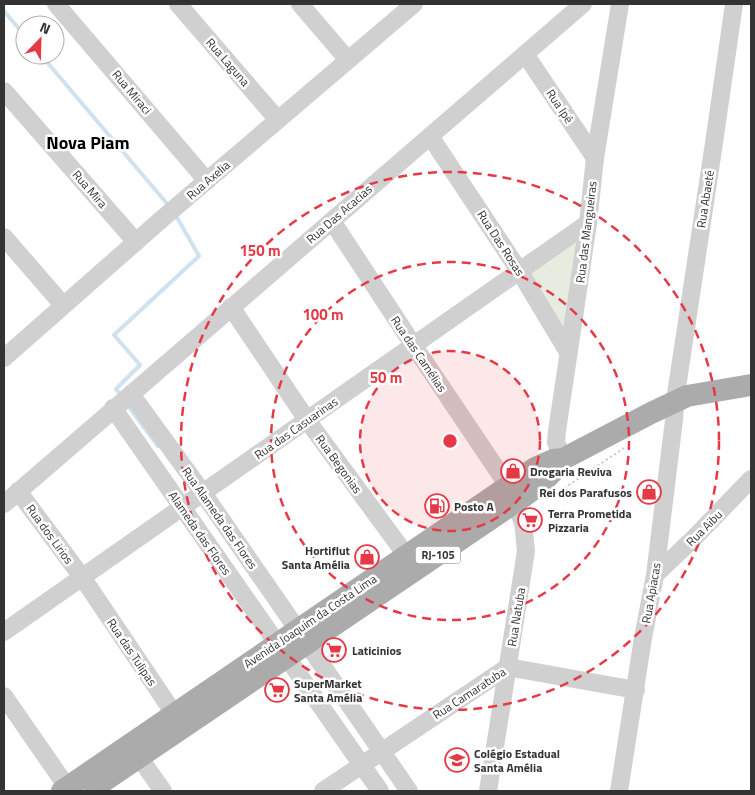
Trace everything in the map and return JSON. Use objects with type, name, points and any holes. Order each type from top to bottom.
[{"type":"main road","name":"Avenida Joaquim da Costa Lima","points":[[72,790],[511,495],[541,484],[556,470],[563,459],[676,397],[751,385]]},
{"type":"main road","name":"Avenida Joaquim da Costa Lima","points":[[72,790],[139,757],[178,720]]},
{"type":"street","name":"Rua Miraci","points":[[56,4],[206,181]]},
{"type":"street","name":"Rua Laguna","points":[[178,4],[278,120]]},
{"type":"street","points":[[300,4],[348,60]]},
{"type":"street","name":"Rua Axelia","points":[[4,358],[206,181],[413,4]]},
{"type":"street","name":"Rua Das Acacias","points":[[4,504],[583,4]]},
{"type":"street","name":"Rua das Mangueiras","points":[[563,459],[556,442],[557,431],[588,223],[595,158],[620,4]]},
{"type":"street","name":"Rua Abaeté","points":[[676,397],[734,4]]},
{"type":"street","name":"Rua Ipê","points":[[525,54],[595,158]]},
{"type":"street","name":"Rua Mira","points":[[4,91],[136,242]]},
{"type":"street","name":"Rua Das Rosas","points":[[430,136],[520,272],[568,352]]},
{"type":"street","name":"Rua das Camélias","points":[[332,221],[511,495]]},
{"type":"street","name":"Rua das Casuarinas","points":[[4,632],[588,223]]},
{"type":"street","points":[[4,237],[64,306]]},
{"type":"street","name":"Rua Begonias","points":[[231,307],[307,420],[411,563]]},
{"type":"street","name":"Rua Alameda das Flores","points":[[131,394],[203,493],[409,791]]},
{"type":"street","name":"Rua Apiacas","points":[[619,791],[655,575],[676,397]]},
{"type":"street","name":"Alameda das Flores","points":[[113,408],[380,791]]},
{"type":"street","name":"Rua Aibu","points":[[655,575],[751,479]]},
{"type":"street","name":"Rua dos Lirios","points":[[18,491],[82,577]]},
{"type":"street","name":"Rua Natuba","points":[[488,791],[526,551],[523,522],[511,495]]},
{"type":"street","name":"Rua das Tulipas","points":[[82,577],[178,720]]},
{"type":"street","name":"Rua Camaratuba","points":[[323,791],[508,667],[636,690]]},
{"type":"street","points":[[4,696],[72,790]]},
{"type":"street","points":[[139,757],[163,791]]},
{"type":"path","points":[[554,495],[625,447]]},
{"type":"shaded area","points":[[588,225],[569,344],[521,272]]},
{"type":"waterway","points":[[4,11],[15,24]]},
{"type":"waterway","points":[[49,65],[169,206]]},
{"type":"waterway","points":[[121,396],[116,389],[140,365],[114,335],[199,256],[175,214]]},
{"type":"waterway","points":[[126,403],[158,446]]},
{"type":"place","name":"Drogaria Reviva","points":[[513,471]]},
{"type":"place","name":"Rei dos Parafusos","points":[[649,492]]},
{"type":"place","name":"Posto A","points":[[437,506]]},
{"type":"place","name":"Terra Prometida Pizzaria","points":[[530,520]]},
{"type":"place","name":"Hortiflut Santa Amélia","points":[[367,557]]},
{"type":"place","name":"Laticinios","points":[[334,650]]},
{"type":"place","name":"SuperMarket Santa Amélia","points":[[277,690]]},
{"type":"place","name":"Colégio Estadual Santa Amélia","points":[[457,760]]},
{"type":"district","name":"Nova Piam","points":[[88,142]]}]
